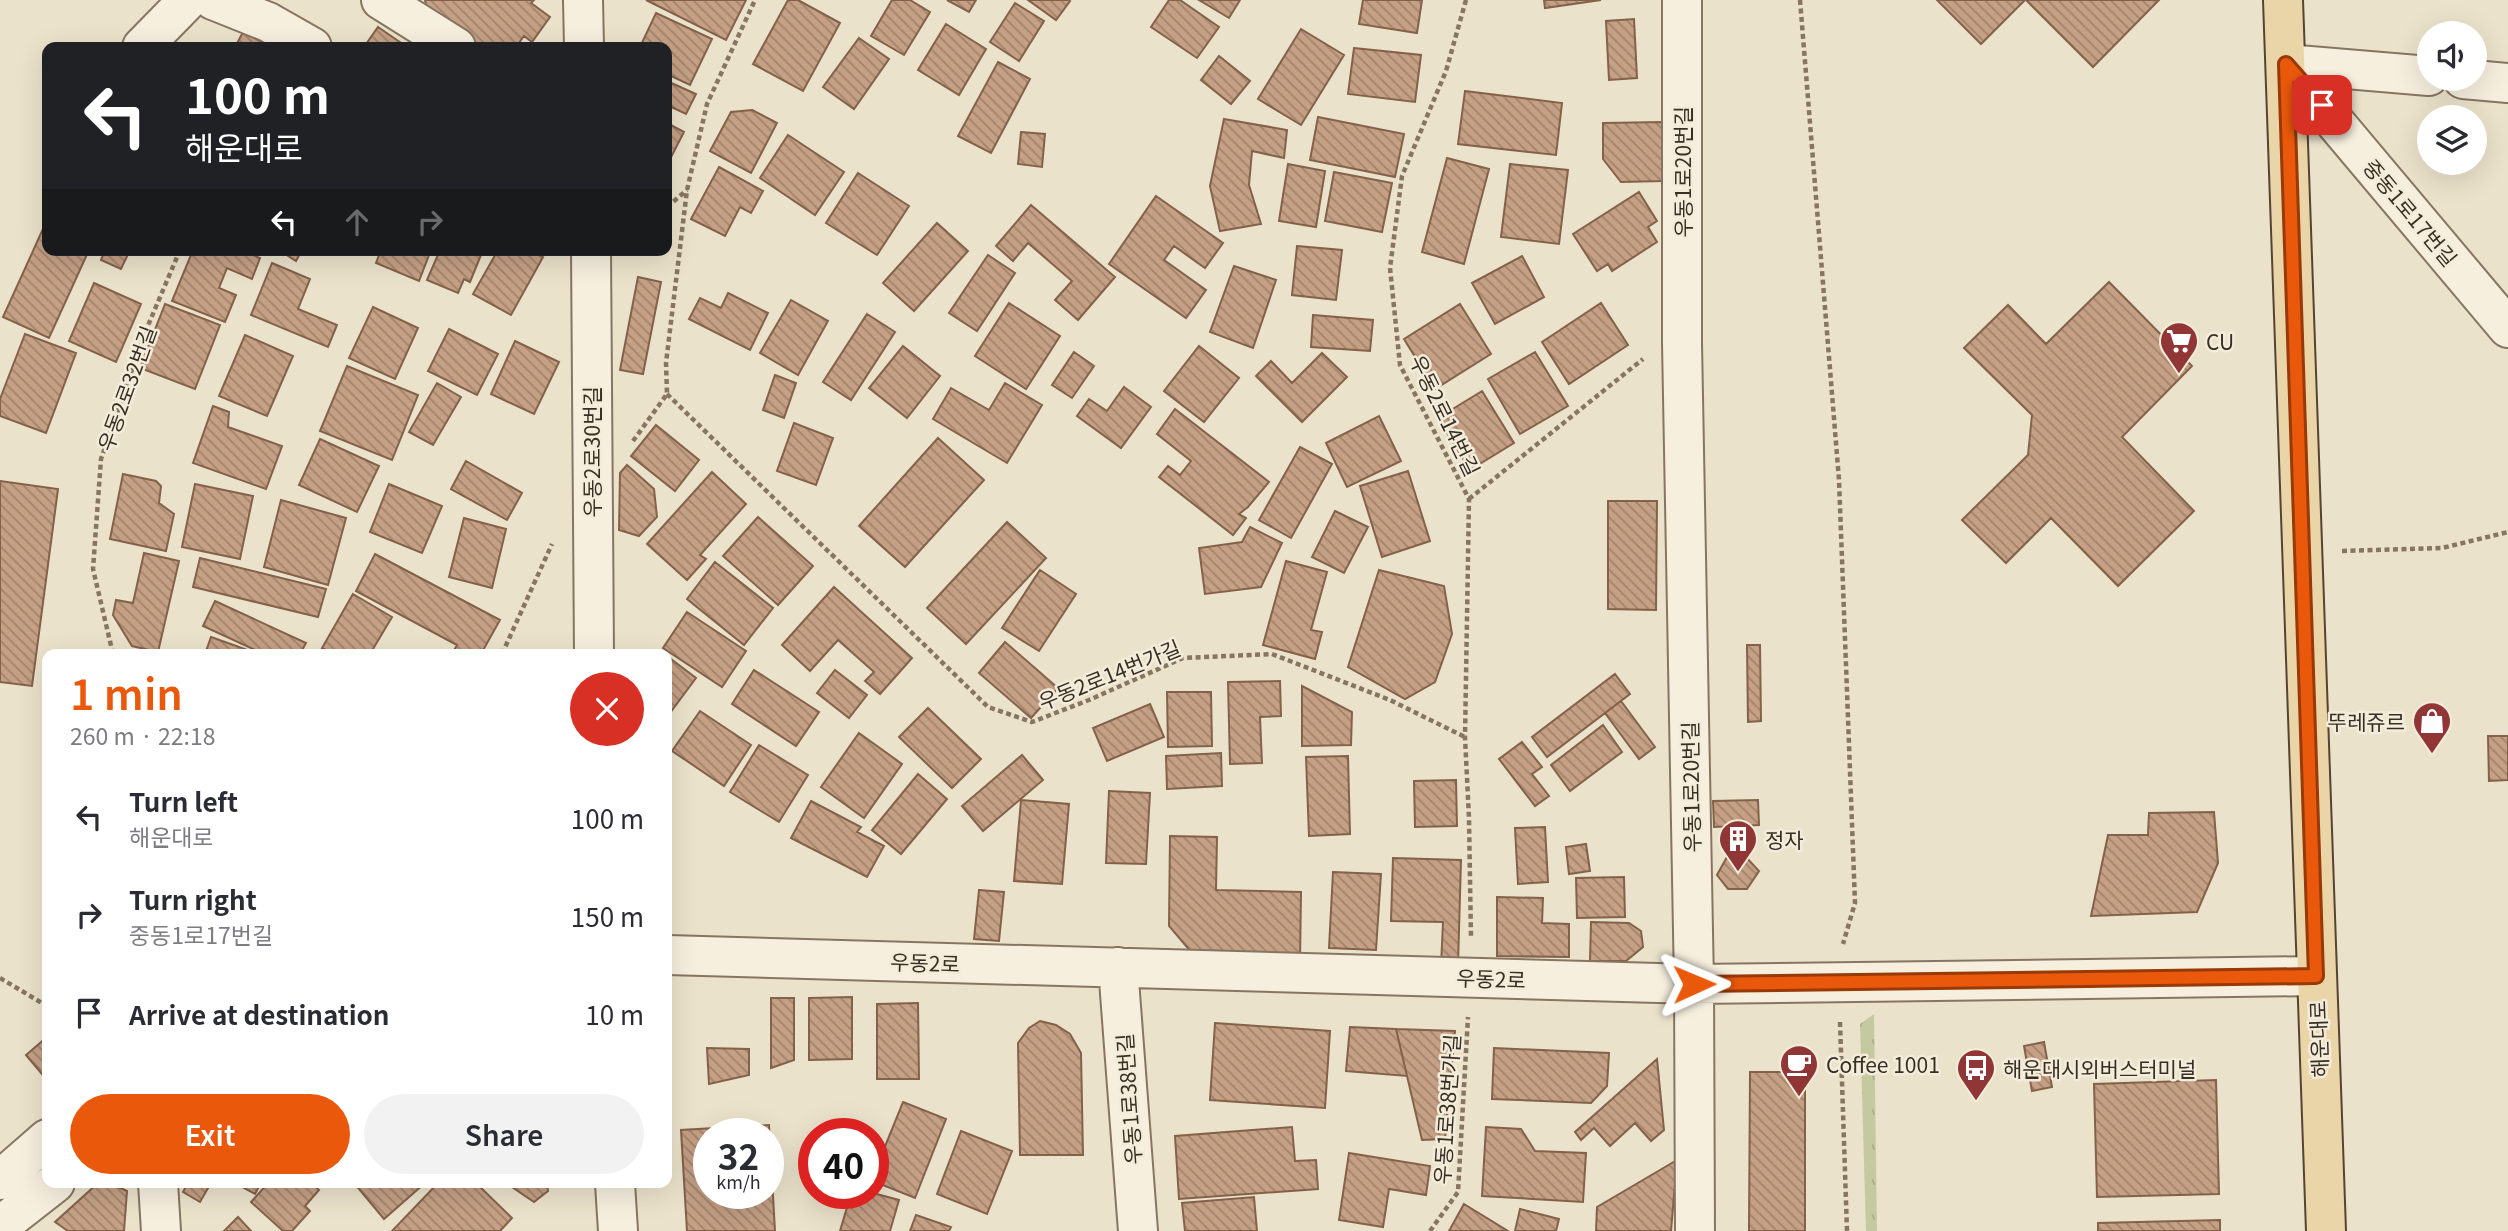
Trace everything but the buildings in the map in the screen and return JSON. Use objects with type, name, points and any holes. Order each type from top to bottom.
[{"type":"main road","name":"해운대로","points":[[2283,0],[2326,1231]]},
{"type":"street","points":[[147,42],[188,0]]},
{"type":"street","points":[[213,0],[268,22],[303,42]]},
{"type":"street","points":[[381,0],[448,42]]},
{"type":"street","points":[[583,0],[584,42]]},
{"type":"street","name":"우동1로20번길","points":[[1682,0],[1682,343],[1694,984],[1695,1231]]},
{"type":"street","points":[[2286,64],[2417,75]]},
{"type":"street","name":"중동1로17번길","points":[[2286,64],[2508,328]]},
{"type":"street","points":[[2487,81],[2508,83]]},
{"type":"street","name":"우동2로30번길","points":[[590,256],[594,649]]},
{"type":"street","name":"우동2로","points":[[672,955],[1694,984],[2316,976]]},
{"type":"street","name":"우동1로38번길","points":[[1118,967],[1138,1231]]},
{"type":"street","points":[[0,1180],[42,1143]]},
{"type":"street","points":[[0,1226],[49,1188]]},
{"type":"street","points":[[158,1188],[161,1231]]},
{"type":"street","points":[[615,1188],[618,1231]]},
{"type":"path","points":[[629,447],[667,394],[666,363],[687,190],[707,104],[755,0]]},
{"type":"path","name":"우동2로14번길","points":[[1466,0],[1446,71],[1402,176],[1390,268],[1400,365],[1469,499],[1465,737],[1472,912],[1469,979]]},
{"type":"path","points":[[1800,0],[1839,480],[1855,903],[1841,949]]},
{"type":"path","points":[[672,203],[687,190]]},
{"type":"path","name":"우동2로32번길","points":[[112,649],[93,569],[101,459],[144,335],[177,256]]},
{"type":"path","points":[[1469,499],[1648,355],[1682,343]]},
{"type":"path","name":"우동2로14번가길","points":[[667,394],[988,707],[1032,722],[1089,700],[1183,657],[1272,654],[1390,700],[1465,737]]},
{"type":"path","points":[[504,649],[549,547],[591,501]]},
{"type":"path","points":[[2302,552],[2442,548],[2508,533]]},
{"type":"path","points":[[0,978],[42,1003]]},
{"type":"path","name":"우동1로38번가길","points":[[1430,1231],[1458,1192],[1469,979]]},
{"type":"path","points":[[1840,1021],[1847,1231]]},
{"type":"green space","points":[[1874,1014],[1877,1231],[1866,1231],[1860,1024]]},
{"type":"place","name":"CU","points":[[2179,375]]},
{"type":"place","name":"뚜레쥬르","points":[[2432,755]]},
{"type":"place","name":"정자","points":[[1738,873]]},
{"type":"place","name":"Coffee 1001","points":[[1799,1098]]},
{"type":"place","name":"해운대시외버스터미널","points":[[1976,1102]]},
{"type":"route","points":[[1694,984],[2316,976],[2286,64],[2322,105]]}]
